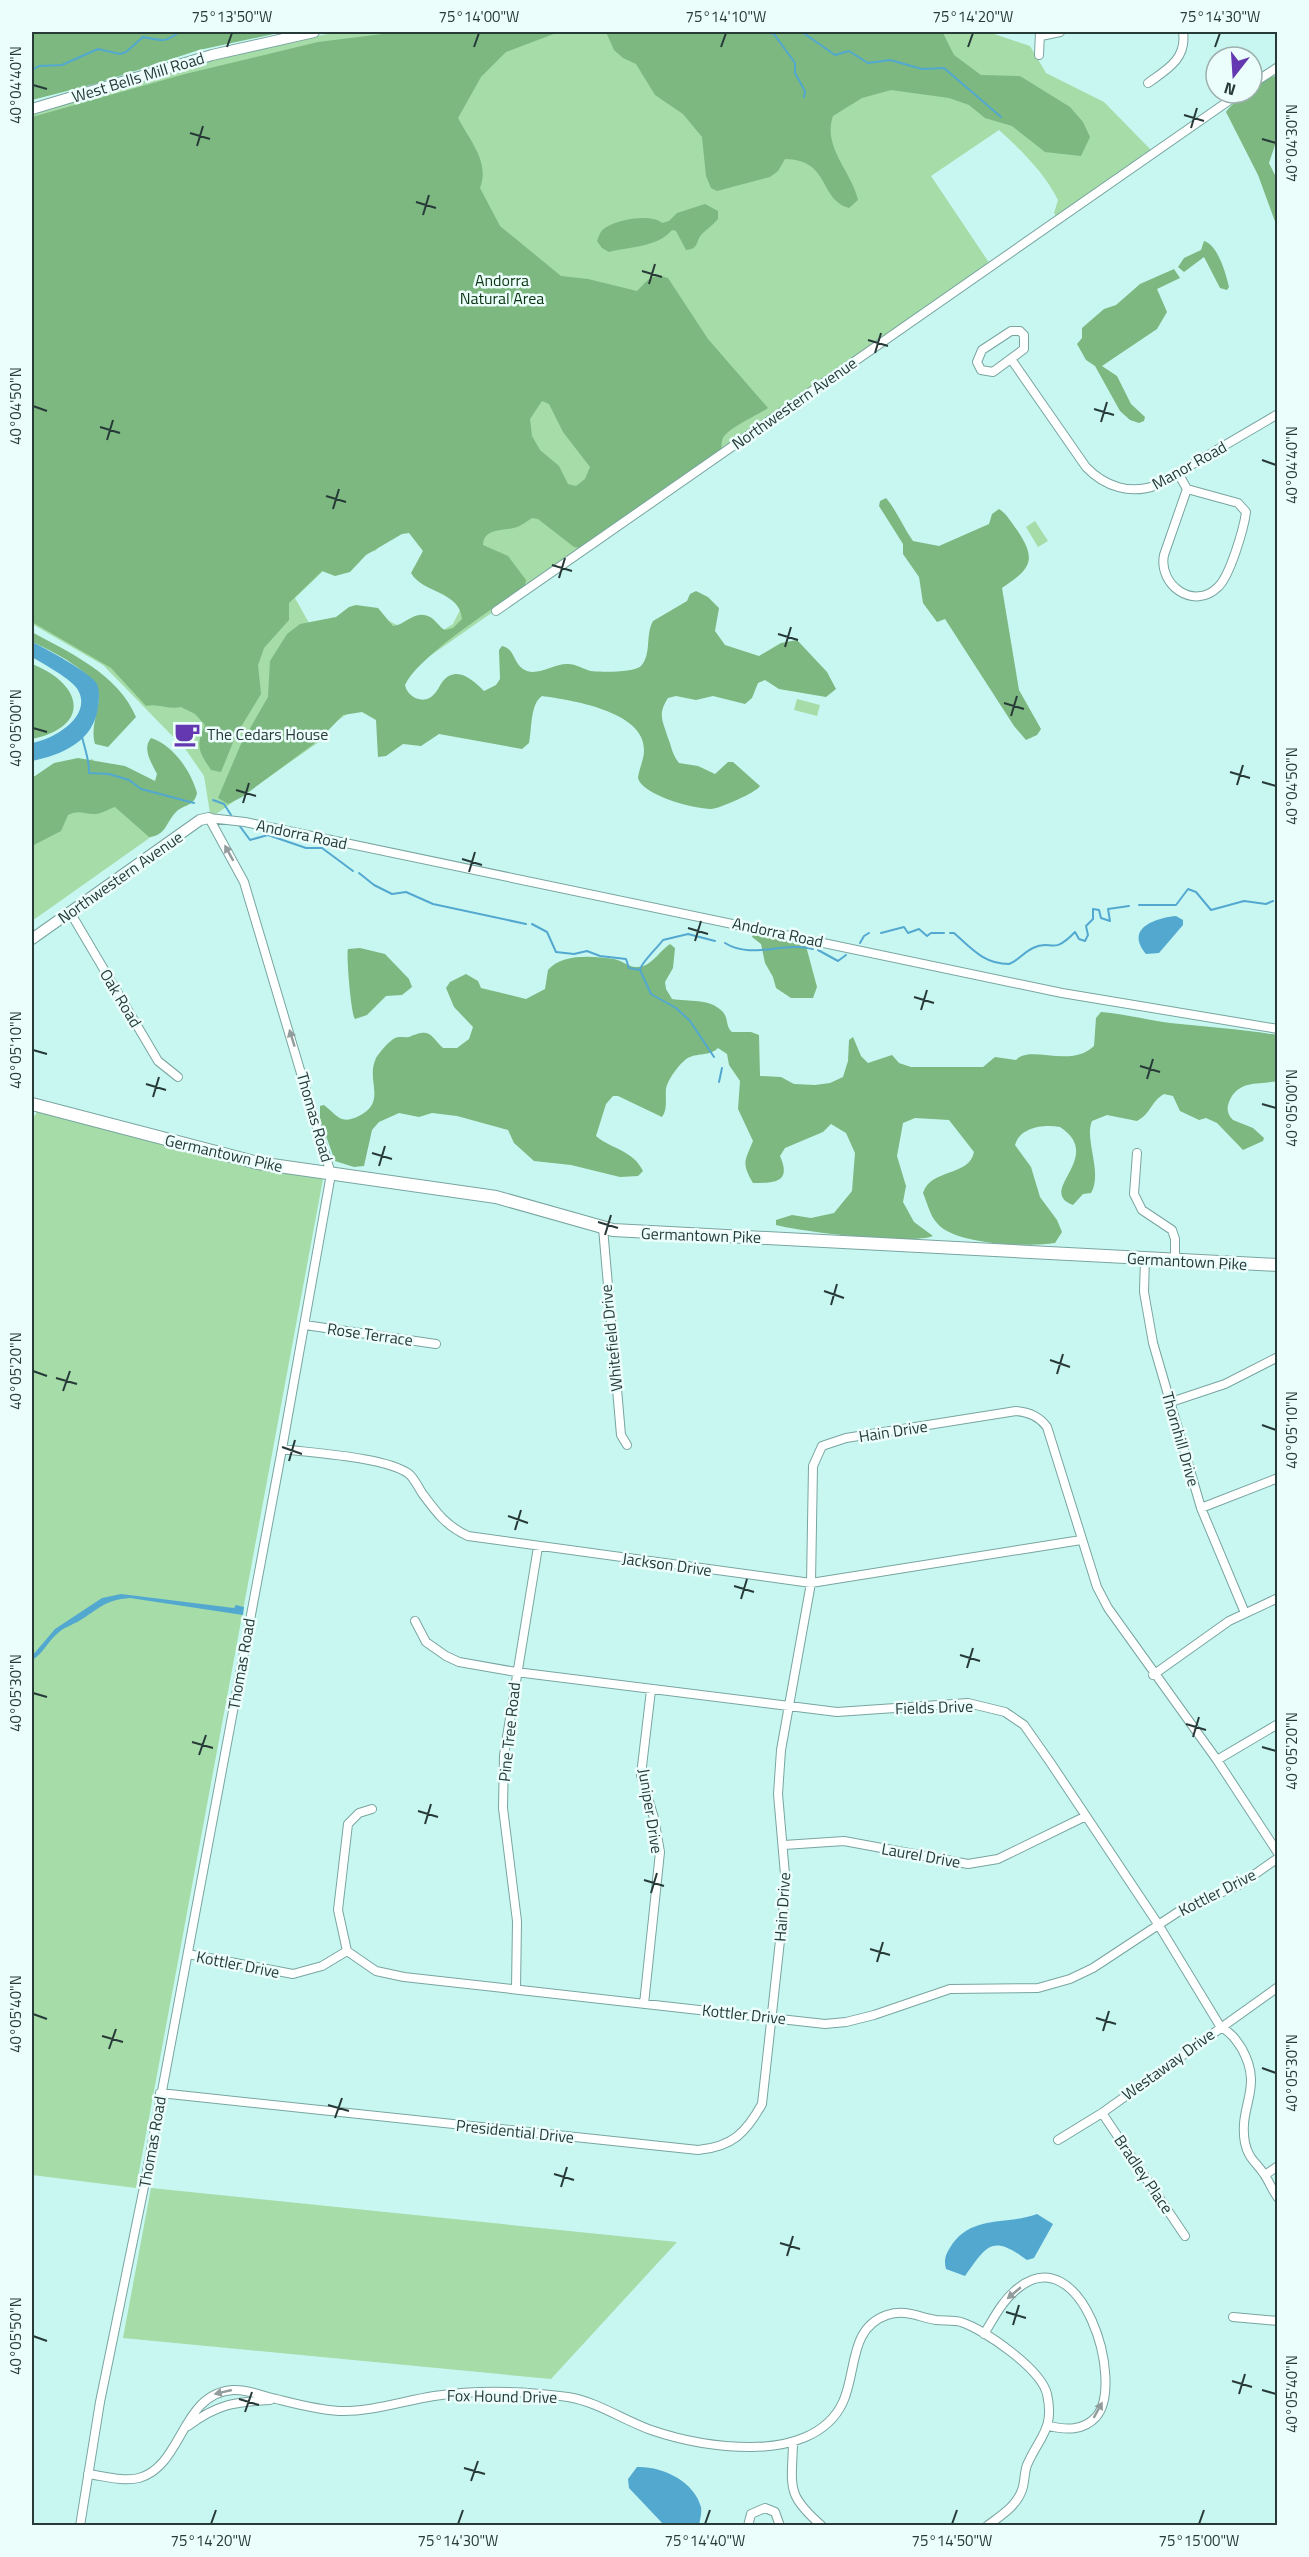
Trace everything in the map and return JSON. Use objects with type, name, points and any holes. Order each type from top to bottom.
[{"type":"main road","name":"Germantown Pike","points":[[32,1104],[243,1159],[496,1197],[603,1228],[637,1232],[1278,1265]]},
{"type":"street","name":"West Bells Mill Road","points":[[32,109],[212,55],[314,32]]},
{"type":"street","points":[[1039,55],[1041,34],[1060,32]]},
{"type":"street","points":[[1148,83],[1177,60],[1184,47],[1184,32]]},
{"type":"street","points":[[1264,76],[1278,67]]},
{"type":"street","name":"Northwestern Avenue","points":[[496,611],[1222,105]]},
{"type":"street","points":[[1017,330],[1024,335],[1026,344],[1022,351],[1011,359],[990,372],[981,370],[977,362],[982,350],[1008,332],[1017,330]]},
{"type":"street","name":"Manor Road","points":[[1011,359],[1086,467],[1102,481],[1121,488],[1140,489],[1157,484],[1278,414]]},
{"type":"street","points":[[1178,473],[1187,489],[1240,504],[1246,512],[1225,578],[1215,590],[1200,596],[1185,594],[1175,589],[1165,576],[1163,566],[1164,555],[1187,489]]},
{"type":"street","name":"Northwestern Avenue","points":[[32,939],[200,820],[209,818]]},
{"type":"street","name":"Andorra Road","points":[[209,818],[245,822],[1062,993],[1278,1029]]},
{"type":"street","name":"Thomas Road","points":[[80,2526],[282,1449],[331,1174],[244,882],[209,818]]},
{"type":"street","name":"Oak Road","points":[[70,912],[159,1061],[178,1077]]},
{"type":"street","points":[[1137,1153],[1135,1198],[1142,1210],[1172,1230],[1175,1239],[1175,1260]]},
{"type":"street","name":"Whitefield Drive","points":[[603,1228],[621,1435],[627,1445]]},
{"type":"street","name":"Thornhill Drive","points":[[1145,1258],[1144,1293],[1149,1324],[1201,1508],[1245,1613]]},
{"type":"street","name":"Rose Terrace","points":[[305,1325],[436,1344]]},
{"type":"street","points":[[1171,1402],[1224,1384],[1278,1357]]},
{"type":"street","name":"Hain Drive","points":[[772,2017],[786,1886],[778,1794],[788,1707],[811,1583],[813,1466],[822,1446],[846,1438],[1009,1412],[1031,1414],[1047,1427],[1081,1540],[1097,1587],[1108,1608],[1153,1675],[1217,1760],[1278,1853]]},
{"type":"street","name":"Jackson Drive","points":[[282,1449],[389,1465],[409,1474],[450,1527],[468,1536],[811,1583],[1081,1540]]},
{"type":"street","points":[[1201,1508],[1278,1478]]},
{"type":"street","name":"Pine Tree Road","points":[[516,1989],[517,1921],[503,1808],[504,1755],[538,1547]]},
{"type":"street","points":[[1153,1675],[1229,1621],[1278,1599]]},
{"type":"street","name":"Fields Drive","points":[[415,1621],[426,1642],[446,1656],[459,1662],[516,1672],[837,1712],[968,1703],[1005,1712],[1024,1725],[1158,1924],[1220,2026],[1233,2034],[1251,2066],[1252,2080],[1245,2125],[1245,2142],[1249,2158],[1265,2175],[1278,2198]]},
{"type":"street","name":"Juniper Drive","points":[[644,2004],[660,1852],[654,1818],[641,1775],[651,1690]]},
{"type":"street","points":[[1217,1760],[1278,1724]]},
{"type":"street","points":[[347,1951],[338,1910],[348,1824],[359,1813],[372,1809]]},
{"type":"street","name":"Laurel Drive","points":[[784,1845],[844,1841],[968,1864],[998,1859],[1084,1816]]},
{"type":"street","name":"Kottler Drive","points":[[188,1954],[292,1974],[322,1966],[347,1951],[376,1971],[404,1977],[825,2024],[846,2022],[950,1989],[1038,1988],[1070,1979],[1093,1968],[1181,1910],[1241,1884],[1278,1858]]},
{"type":"street","name":"Westaway Drive","points":[[1058,2140],[1102,2113],[1220,2026],[1278,1987]]},
{"type":"street","name":"Presidential Drive","points":[[160,2093],[687,2149],[715,2149],[748,2128],[762,2104],[772,2017]]},
{"type":"street","name":"Bradley Place","points":[[1102,2113],[1185,2236]]},
{"type":"street","points":[[1265,2175],[1278,2166]]},
{"type":"street","points":[[984,2334],[1006,2299],[1031,2281],[1046,2278],[1063,2283],[1081,2297],[1099,2341],[1104,2371],[1104,2401],[1096,2416],[1087,2424],[1076,2429],[1049,2426],[1027,2465],[1022,2490],[1011,2507],[987,2526]]},
{"type":"street","name":"Fox Hound Drive","points":[[88,2474],[126,2479],[148,2474],[162,2460],[196,2409],[214,2394],[236,2390],[340,2411],[453,2394],[547,2395],[588,2402],[650,2429],[704,2443],[752,2447],[794,2443],[810,2436],[843,2404],[858,2344],[863,2333],[875,2320],[902,2311],[939,2320],[960,2322],[984,2334],[1035,2371],[1047,2393],[1049,2426]]},
{"type":"street","points":[[1233,2317],[1278,2320]]},
{"type":"street","name":"Fox Hound Drive","points":[[185,2428],[215,2408],[228,2403],[277,2400]]},
{"type":"street","points":[[794,2443],[790,2483],[804,2510],[822,2526]]},
{"type":"street","points":[[748,2526],[751,2514],[765,2508],[775,2512],[780,2526]]},
{"type":"green space","points":[[32,32],[283,32],[199,50],[98,83],[32,100]]},
{"type":"green space","name":"Andorra Natural Area","points":[[338,32],[988,32],[1030,46],[1046,73],[1104,102],[1152,151],[1056,216],[1054,213],[1058,200],[1053,190],[1024,154],[999,130],[931,176],[990,264],[327,728],[326,737],[216,814],[210,813],[204,776],[186,750],[103,665],[32,624],[32,112],[235,52]],"holes":[[[407,530],[424,547],[417,569],[461,608],[453,624],[440,632],[399,626],[387,620],[309,623],[295,598],[338,557],[375,551],[383,543]]]},
{"type":"green space","name":"Andorra Natural Area","points":[[399,32],[559,32],[506,52],[481,77],[458,118],[481,160],[480,188],[500,226],[561,276],[588,279],[637,291],[647,280],[654,277],[668,278],[708,339],[768,408],[728,432],[722,441],[721,451],[580,548],[574,547],[538,519],[532,518],[517,527],[490,533],[483,545],[508,556],[526,580],[525,586],[441,646],[413,673],[405,685],[406,689],[415,698],[427,699],[435,694],[448,676],[459,674],[470,679],[484,691],[496,685],[500,679],[499,650],[502,646],[509,650],[523,669],[528,671],[539,671],[563,664],[591,671],[632,670],[641,666],[644,661],[653,621],[687,601],[690,594],[696,591],[708,597],[719,608],[715,631],[725,645],[759,656],[781,643],[797,640],[827,672],[836,689],[826,697],[779,689],[765,680],[758,683],[752,698],[745,704],[713,696],[696,700],[676,696],[668,698],[662,718],[672,751],[679,763],[698,766],[715,774],[728,762],[733,762],[760,786],[752,792],[711,809],[681,804],[658,795],[649,790],[638,778],[644,751],[641,737],[633,726],[604,710],[542,696],[533,711],[529,743],[522,749],[439,734],[421,746],[403,744],[386,756],[378,757],[376,720],[362,712],[343,715],[319,740],[242,797],[228,804],[218,798],[241,744],[268,697],[270,661],[287,634],[300,624],[336,617],[349,607],[356,605],[378,608],[393,626],[415,616],[425,615],[445,630],[453,628],[462,619],[455,603],[423,585],[411,573],[423,551],[409,533],[402,534],[366,555],[350,572],[335,576],[322,571],[289,603],[289,620],[264,648],[258,665],[261,694],[236,735],[221,772],[211,770],[201,753],[199,744],[205,725],[195,714],[181,707],[146,706],[111,668],[32,622],[32,117],[185,74],[318,42]],"holes":[[[542,401],[549,404],[563,432],[590,467],[585,479],[576,486],[568,484],[559,466],[540,450],[532,436],[530,419]]]},
{"type":"green space","points":[[606,32],[939,32],[943,33],[954,55],[981,75],[1020,76],[1070,107],[1083,122],[1090,137],[1081,156],[1045,152],[1012,126],[985,118],[969,105],[949,98],[891,90],[862,98],[833,116],[831,138],[834,149],[858,200],[849,208],[832,197],[810,166],[800,161],[785,159],[778,171],[770,177],[717,191],[711,188],[706,176],[702,137],[683,114],[655,95],[636,64],[623,58],[614,50]]},
{"type":"green space","points":[[1274,76],[1277,77],[1277,139],[1269,163],[1277,179],[1277,227],[1258,175],[1226,112],[1232,105],[1264,105],[1264,81]]},
{"type":"green space","points":[[705,204],[718,211],[718,219],[703,233],[693,248],[686,250],[676,231],[672,230],[659,240],[643,246],[609,252],[597,241],[603,229],[617,222],[650,218],[662,223],[669,221],[677,213]]},
{"type":"green space","points":[[1204,241],[1213,248],[1221,261],[1229,287],[1227,290],[1220,288],[1204,257],[1184,272],[1178,267],[1184,258],[1201,250]]},
{"type":"green space","points":[[1174,269],[1180,278],[1157,289],[1167,312],[1157,329],[1102,366],[1117,376],[1131,404],[1145,417],[1144,421],[1139,423],[1130,420],[1120,411],[1095,366],[1086,360],[1077,344],[1082,338],[1082,328],[1104,309],[1116,305],[1140,284]]},
{"type":"green space","points":[[886,498],[913,541],[939,546],[989,524],[992,514],[999,509],[1017,530],[1027,549],[1028,564],[1019,575],[1002,588],[1019,690],[1041,729],[1037,735],[1026,740],[1014,726],[945,619],[937,622],[923,603],[919,577],[903,554],[903,544],[879,506],[880,501]]},
{"type":"green space","points":[[1035,521],[1048,541],[1038,547],[1026,527]]},
{"type":"green space","points":[[32,632],[92,666],[118,689],[128,702],[136,717],[108,747],[95,744],[94,725],[99,694],[97,686],[72,663],[32,642]]},
{"type":"green space","points":[[32,664],[49,672],[62,682],[74,704],[72,715],[64,725],[51,733],[32,739]]},
{"type":"green space","points":[[797,699],[820,705],[817,716],[794,710]]},
{"type":"green space","points":[[151,738],[167,746],[180,760],[197,793],[194,801],[179,809],[159,834],[149,837],[115,807],[96,814],[72,813],[68,815],[61,831],[32,846],[32,778],[54,763],[78,758],[125,766],[155,781],[157,774],[147,751]]},
{"type":"green space","points":[[92,759],[165,827],[32,921],[32,777]]},
{"type":"green space","points":[[754,932],[806,946],[817,987],[813,998],[791,998],[776,988],[765,963],[761,944],[752,937]]},
{"type":"green space","points":[[670,944],[675,948],[673,968],[665,982],[672,999],[711,1004],[726,1016],[728,1027],[732,1032],[751,1032],[759,1035],[760,1076],[781,1077],[794,1084],[830,1083],[843,1077],[848,1061],[849,1040],[853,1037],[861,1056],[868,1063],[892,1055],[899,1063],[911,1067],[983,1067],[995,1057],[1016,1060],[1031,1054],[1074,1056],[1084,1053],[1094,1046],[1096,1018],[1101,1012],[1170,1023],[1277,1035],[1277,1081],[1243,1086],[1233,1095],[1228,1107],[1233,1120],[1253,1128],[1264,1138],[1263,1141],[1243,1150],[1217,1123],[1206,1118],[1199,1120],[1180,1111],[1173,1096],[1164,1094],[1137,1121],[1107,1115],[1092,1121],[1090,1137],[1094,1185],[1091,1193],[1083,1194],[1073,1205],[1063,1199],[1061,1191],[1074,1161],[1076,1150],[1072,1138],[1060,1127],[1033,1128],[1022,1134],[1015,1145],[1031,1167],[1040,1197],[1057,1220],[1062,1232],[1055,1243],[1028,1245],[992,1243],[959,1236],[946,1230],[935,1220],[923,1193],[927,1185],[965,1165],[971,1160],[974,1152],[949,1120],[915,1118],[903,1123],[897,1156],[906,1186],[903,1202],[914,1222],[933,1236],[903,1239],[881,1238],[790,1228],[776,1225],[776,1220],[792,1215],[811,1218],[834,1213],[852,1191],[855,1153],[846,1133],[831,1124],[823,1132],[785,1148],[780,1156],[784,1172],[779,1180],[753,1183],[746,1162],[753,1141],[738,1109],[740,1081],[729,1065],[727,1054],[718,1048],[710,1053],[688,1058],[678,1067],[667,1086],[666,1107],[662,1117],[618,1096],[613,1096],[606,1104],[596,1136],[634,1158],[643,1171],[638,1176],[620,1177],[571,1165],[534,1161],[514,1143],[508,1130],[457,1116],[432,1113],[419,1117],[399,1113],[379,1122],[372,1130],[364,1166],[354,1167],[335,1161],[320,1119],[320,1106],[324,1105],[336,1116],[347,1120],[368,1110],[374,1097],[373,1066],[376,1058],[390,1042],[397,1037],[425,1033],[432,1036],[443,1048],[457,1048],[469,1039],[473,1027],[454,1007],[446,988],[450,982],[466,974],[478,981],[481,988],[526,999],[545,989],[548,970],[561,961],[579,957],[597,957],[641,967]]},
{"type":"green space","points":[[360,948],[385,954],[409,979],[412,987],[402,995],[386,996],[367,1015],[355,1019],[350,996],[348,949]]},
{"type":"green space","points":[[37,1112],[262,1169],[323,1179],[136,2188],[32,2175],[32,1120]]},
{"type":"green space","points":[[151,2188],[677,2242],[551,2379],[123,2338]]},
{"type":"water","points":[[32,642],[77,667],[93,679],[97,684],[99,696],[95,719],[83,737],[65,750],[32,761],[32,743],[50,737],[68,726],[80,709],[81,700],[78,690],[70,681],[32,657]]},
{"type":"water","points":[[1176,916],[1183,920],[1183,925],[1159,953],[1146,954],[1140,945],[1141,931],[1152,922]]},
{"type":"water","points":[[121,1594],[234,1608],[236,1605],[244,1607],[243,1615],[130,1598],[121,1599],[102,1606],[62,1630],[32,1660],[32,1656],[55,1629],[102,1598]]},
{"type":"water","points":[[1037,2214],[1053,2224],[1034,2258],[1027,2260],[1006,2247],[998,2245],[985,2250],[965,2276],[946,2269],[945,2258],[961,2234],[981,2224]]},
{"type":"water","points":[[637,2467],[666,2472],[692,2490],[701,2507],[699,2525],[664,2525],[629,2488],[628,2479]]},
{"type":"waterway","points":[[32,70],[39,66],[62,65],[98,49],[120,54],[126,52],[143,37],[166,40],[179,32]]},
{"type":"waterway","points":[[764,32],[774,34],[795,63],[795,73],[805,91],[804,97]]},
{"type":"waterway","points":[[802,32],[835,55],[849,51],[868,63],[890,60],[922,69],[944,68],[1001,117]]},
{"type":"waterway","points":[[82,737],[89,773],[109,774],[129,780],[141,789],[194,803]]},
{"type":"waterway","points":[[213,800],[224,804],[231,815]]},
{"type":"waterway","points":[[239,825],[250,840],[268,835],[306,848],[322,848],[353,871]]},
{"type":"waterway","points":[[359,873],[374,885],[392,894],[406,892],[433,904],[526,924]]},
{"type":"waterway","points":[[1139,905],[1176,905],[1188,889],[1196,892],[1211,910],[1244,901],[1266,904],[1273,901]]},
{"type":"waterway","points":[[950,933],[954,933],[985,958],[1009,964],[1039,945],[1061,944],[1075,932],[1079,939],[1085,941],[1088,935],[1086,926],[1093,919],[1093,909],[1099,910],[1101,918],[1110,921],[1108,909],[1129,906]]},
{"type":"waterway","points":[[532,924],[547,932],[556,952],[574,954],[587,951],[600,956],[626,959],[629,968],[640,970],[663,940],[688,934],[715,941]]},
{"type":"waterway","points":[[881,933],[904,927],[908,933],[919,929],[927,936],[931,933],[944,933]]},
{"type":"waterway","points":[[860,943],[869,933]]},
{"type":"waterway","points":[[725,943],[746,950],[790,947],[813,949]]},
{"type":"waterway","points":[[818,950],[838,961],[846,955]]},
{"type":"waterway","points":[[640,970],[651,994],[676,1008],[690,1021],[714,1057]]},
{"type":"waterway","points":[[719,1082],[722,1068]]},
{"type":"place","name":"The Cedars House","points":[[187,734]]}]
